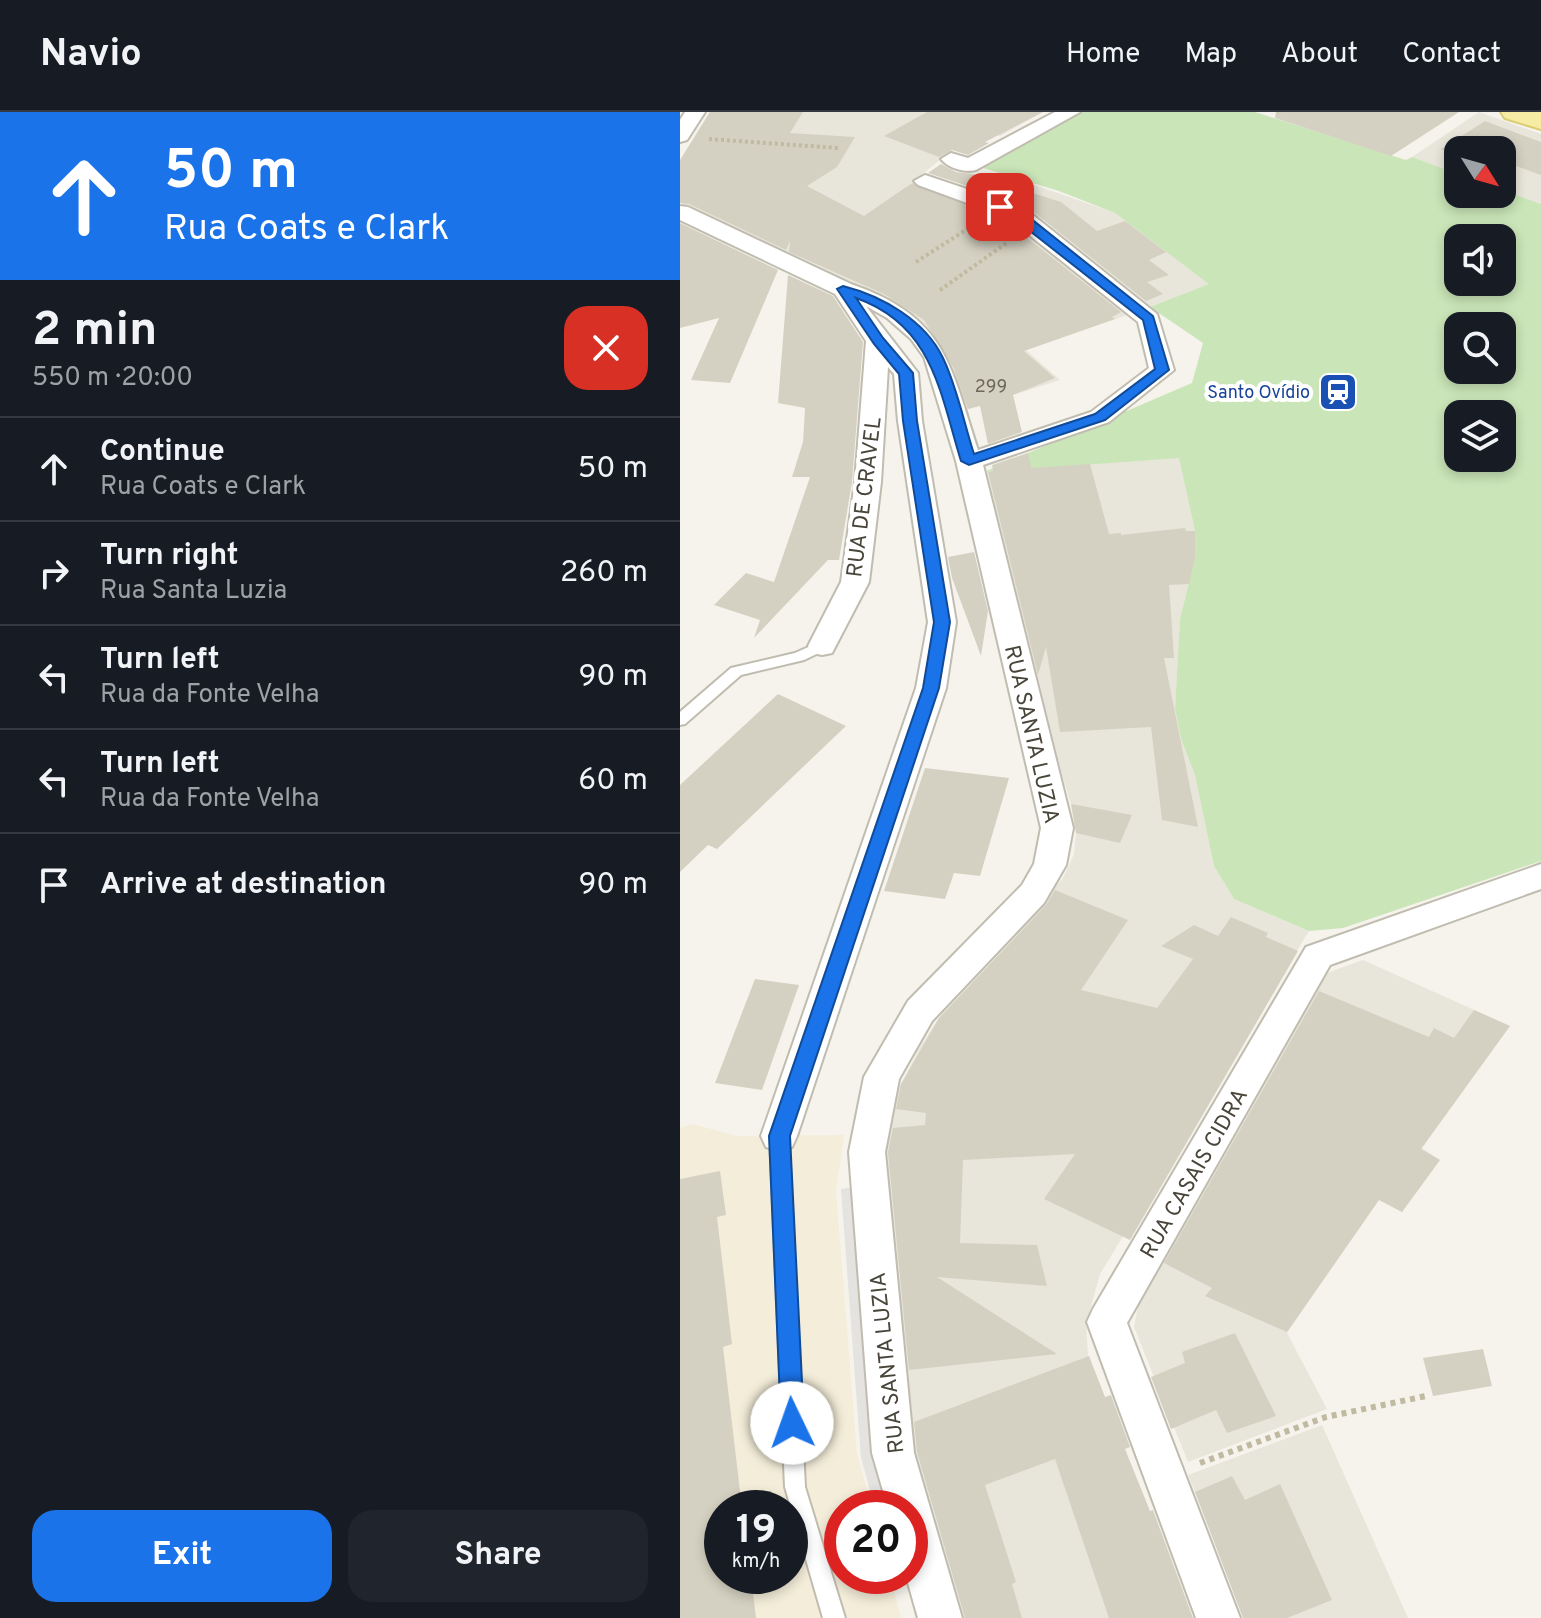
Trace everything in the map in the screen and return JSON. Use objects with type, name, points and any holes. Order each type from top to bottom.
[{"type":"main road","points":[[1515,112],[1541,121]]},
{"type":"street","points":[[688,137],[695,112]]},
{"type":"street","points":[[951,159],[969,166],[1070,112]]},
{"type":"street","points":[[925,181],[1016,213],[1149,319],[1162,370],[1100,417],[969,461]]},
{"type":"street","name":"RUA SANTA LUZIA","points":[[680,212],[843,289],[869,298],[895,313],[919,334],[936,357],[969,461],[1057,828],[1050,865],[1033,894],[920,1011],[882,1077],[867,1152],[893,1453],[903,1490]]},
{"type":"street","points":[[779,1136],[931,688],[942,622],[910,421],[906,373],[878,341],[843,289]]},
{"type":"street","name":"RUA DE CRAVEL","points":[[822,646],[855,582],[868,482],[878,341]]},
{"type":"street","name":"RUA CASAIS CIDRA","points":[[1218,1618],[1107,1322],[1318,956],[1541,876]]},
{"type":"street","name":"RUA SANTA LUZIA","points":[[928,1576],[940,1618]]},
{"type":"lane","points":[[680,720],[736,671],[799,657],[822,646]]},
{"type":"lane","points":[[779,1136],[795,1487],[834,1618]]},
{"type":"path","points":[[688,137],[838,148]]},
{"type":"path","points":[[916,262],[1000,207]]},
{"type":"path","points":[[940,290],[1032,226]]},
{"type":"path","points":[[1165,1476],[1326,1417],[1426,1396]]},
{"type":"shaded area","points":[[710,112],[1043,112],[1000,136],[978,129],[904,189],[950,207],[961,201],[1009,216],[1130,314],[1026,350],[1060,380],[965,410],[956,375],[945,353],[934,335],[910,313],[804,259],[682,205],[680,161]]},
{"type":"shaded area","points":[[1479,112],[1541,134],[1541,204],[1516,195],[1516,136],[1444,136],[1444,169],[1412,157]]},
{"type":"shaded area","points":[[1000,173],[1115,213],[1210,284],[1150,307],[1107,276],[971,190]]},
{"type":"shaded area","points":[[1179,457],[1195,531],[1194,561],[1180,619],[1175,709],[1181,739],[1195,775],[1214,866],[1234,899],[1309,931],[1100,1274],[1086,1324],[1088,1355],[1190,1618],[958,1618],[928,1520],[928,1490],[919,1490],[911,1464],[884,1154],[894,1099],[920,1047],[952,998],[987,964],[1063,878],[1074,854],[1076,833],[984,472]]},
{"type":"shaded area","points":[[1363,960],[1510,1026],[1422,1148],[1440,1160],[1402,1212],[1379,1200],[1287,1333],[1327,1409],[1188,1462],[1134,1327],[1138,1306],[1324,974]]},
{"type":"shaded area","points":[[693,1124],[737,1136],[844,1135],[836,1191],[857,1454],[867,1490],[824,1490],[824,1594],[895,1594],[901,1618],[680,1618],[680,1128]]},
{"type":"shaded area","points":[[858,1186],[894,1490],[870,1490],[861,1458],[841,1189]]},
{"type":"shaded area","points":[[1322,1425],[1408,1618],[1245,1618],[1188,1475]]},
{"type":"green space","points":[[1082,112],[1255,112],[1406,160],[1412,157],[1444,169],[1444,208],[1516,208],[1516,195],[1541,204],[1541,861],[1343,928],[1309,931],[1234,899],[1214,866],[1195,775],[1181,739],[1175,709],[1180,619],[1194,561],[1195,531],[1179,458],[984,472],[1192,383],[1203,343],[1150,307],[1209,284],[1115,213],[1059,191],[980,167]]},
{"type":"building","points":[[710,112],[803,112],[790,133],[855,137],[837,167],[807,186],[864,216],[912,183],[1006,221],[1121,312],[1112,317],[1115,319],[1024,351],[1055,378],[1013,395],[1022,432],[988,444],[980,406],[968,409],[953,367],[924,320],[884,294],[789,252],[790,241],[786,250],[689,204],[680,203],[680,160]]},
{"type":"building","points":[[927,112],[1043,112],[985,142],[989,143],[968,155],[952,150],[939,157],[884,136]]},
{"type":"building","points":[[1276,112],[1459,112],[1391,156],[1275,118]]},
{"type":"building","points":[[1485,121],[1541,142],[1541,175],[1516,166],[1516,136],[1462,136]]},
{"type":"building","points":[[941,164],[956,172],[973,174],[1061,202],[1097,231],[1125,221],[1166,252],[1149,260],[1169,275],[1147,282],[1163,294],[1146,301],[1025,205],[928,173]]},
{"type":"building","points":[[680,223],[778,270],[730,383],[691,380],[719,318],[680,328]]},
{"type":"building","points":[[788,275],[833,296],[863,342],[852,482],[839,560],[828,560],[754,638],[760,620],[714,605],[746,573],[774,582],[810,477],[792,477],[803,442],[805,408],[778,403]]},
{"type":"building","points":[[1028,453],[1031,468],[1090,464],[1109,534],[1185,528],[1186,531],[1195,531],[1195,558],[1189,584],[1169,585],[1174,658],[1164,658],[1198,827],[1162,820],[1151,727],[1060,732],[1046,647],[1038,675],[988,472],[993,471],[992,465]]},
{"type":"building","points":[[974,552],[988,611],[981,656],[952,578],[948,557]]},
{"type":"building","points":[[778,694],[846,726],[717,849],[708,845],[680,872],[680,785]]},
{"type":"building","points":[[925,768],[1009,778],[980,876],[954,873],[945,899],[884,891]]},
{"type":"building","points":[[1071,804],[1132,815],[1120,843],[1076,833]]},
{"type":"building","points":[[1055,890],[1128,920],[1081,990],[1157,1008],[1193,959],[1161,946],[1194,925],[1218,936],[1231,917],[1268,933],[1266,937],[1298,951],[1130,1240],[1044,1199],[1075,1154],[963,1160],[960,1243],[1037,1245],[1047,1286],[937,1277],[1057,1354],[909,1370],[888,1152],[893,1128],[925,1125],[926,1113],[896,1109],[901,1084],[939,1018],[1046,905]]},
{"type":"building","points":[[755,979],[799,985],[762,1090],[715,1083]]},
{"type":"building","points":[[1319,991],[1429,1037],[1434,1028],[1454,1038],[1474,1010],[1510,1026],[1421,1149],[1440,1160],[1402,1212],[1379,1200],[1287,1332],[1205,1296],[1212,1288],[1164,1263]]},
{"type":"building","points":[[720,1171],[726,1215],[717,1217],[732,1344],[723,1347],[740,1490],[704,1490],[704,1594],[753,1594],[756,1618],[680,1618],[680,1179]]},
{"type":"building","points":[[1235,1333],[1276,1416],[1227,1433],[1216,1410],[1171,1429],[1151,1377],[1185,1363],[1182,1352]]},
{"type":"building","points":[[1483,1349],[1492,1386],[1433,1396],[1423,1358]]},
{"type":"building","points":[[1089,1356],[1105,1397],[1111,1395],[1130,1447],[1125,1449],[1150,1511],[1153,1510],[1193,1618],[1109,1618],[1055,1459],[985,1485],[1016,1582],[1012,1584],[1022,1618],[965,1618],[917,1452],[914,1422]]},
{"type":"building","points":[[1232,1476],[1245,1500],[1280,1484],[1332,1600],[1287,1618],[1243,1618],[1195,1492]]},
{"type":"place","name":"Santo Ovídio","points":[[1338,392]]},
{"type":"route","points":[[792,1423],[779,1136],[931,688],[942,622],[910,421],[906,373],[878,341],[843,289],[869,298],[895,313],[919,334],[936,357],[969,461],[1100,417],[1162,370],[1149,319],[1016,213],[1000,207]]}]
